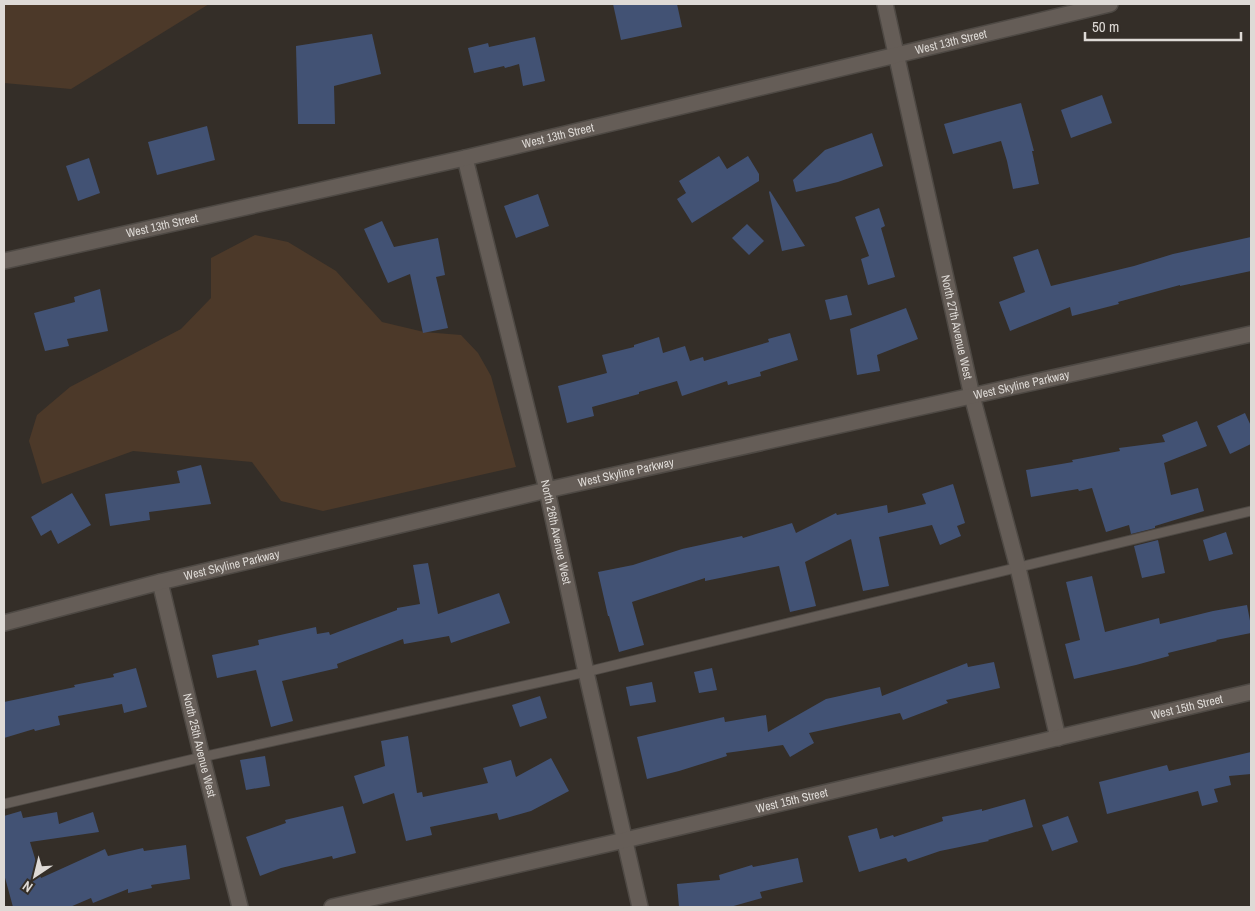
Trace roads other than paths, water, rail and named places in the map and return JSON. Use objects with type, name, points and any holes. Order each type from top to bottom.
[{"type":"street","name":"North 27th Avenue West","points":[[885,4],[972,396],[1018,568],[1058,738]]},
{"type":"street","name":"West 13th Street","points":[[4,261],[465,158],[1110,4]]},
{"type":"street","name":"North 26th Avenue West","points":[[465,158],[547,490],[586,672],[640,907]]},
{"type":"street","name":"West Skyline Parkway","points":[[4,623],[160,582],[547,490],[1251,334]]},
{"type":"street","name":"North 25th Avenue West","points":[[160,582],[240,907]]},
{"type":"street","name":"West 15th Street","points":[[332,907],[625,840],[1251,692]]},
{"type":"lane","points":[[4,804],[202,757],[586,672],[1251,511]]}]
